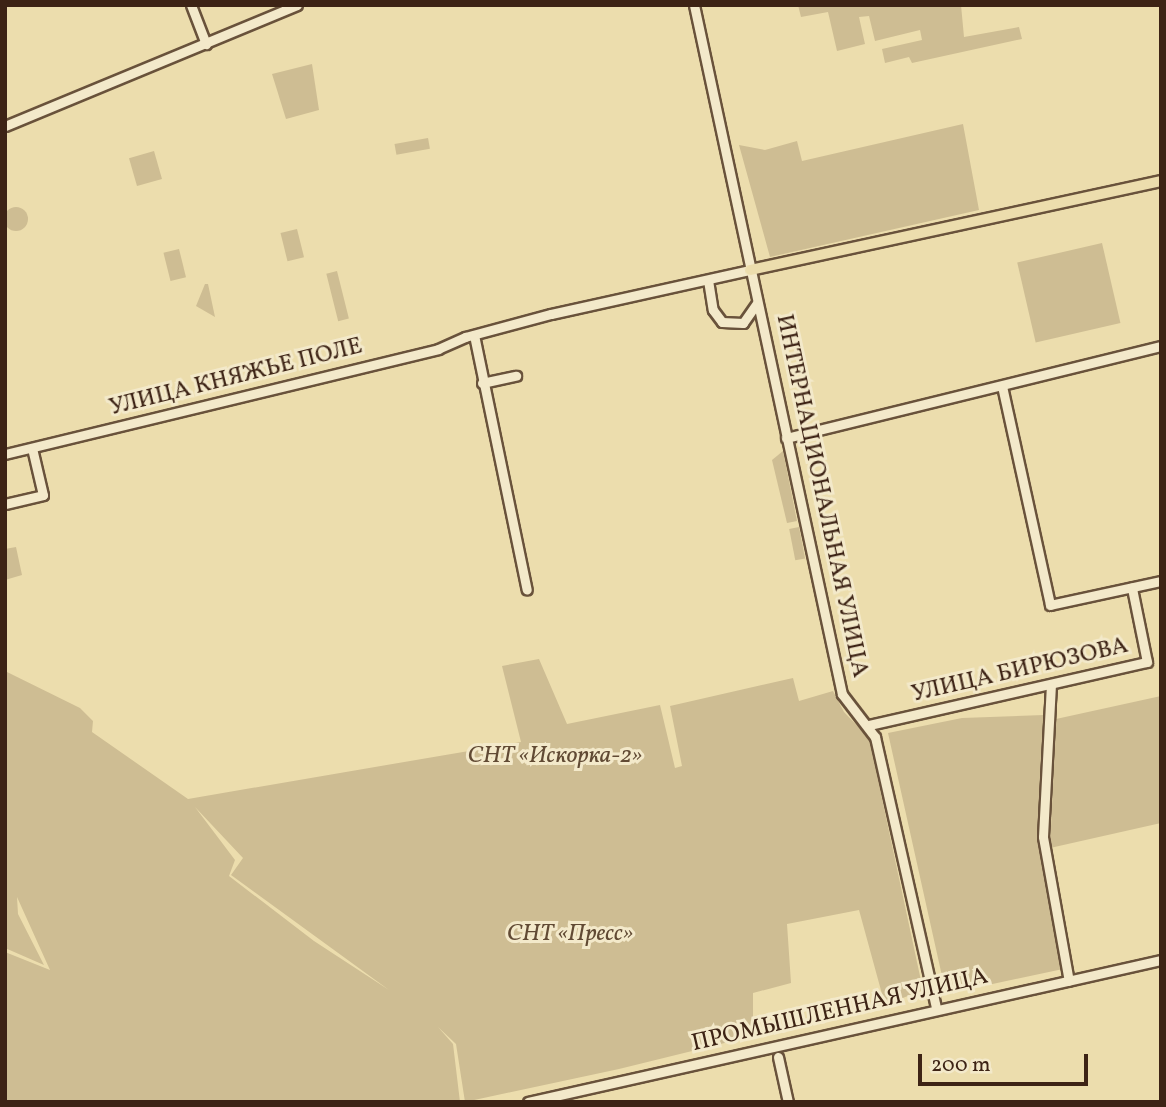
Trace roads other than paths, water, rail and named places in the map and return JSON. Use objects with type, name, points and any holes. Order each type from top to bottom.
[{"type":"main road","points":[[750,270],[1161,181]]},
{"type":"street","points":[[191,5],[206,44]]},
{"type":"street","points":[[527,590],[474,335],[750,270],[694,5]]},
{"type":"street","points":[[5,126],[206,44],[291,6]]},
{"type":"street","name":"ИНТЕРНАЦИОНАЛЬНАЯ УЛИЦА","points":[[750,270],[842,694],[869,725],[936,1007]]},
{"type":"street","points":[[708,279],[718,318],[732,325],[747,320],[757,302]]},
{"type":"street","points":[[747,320],[763,328]]},
{"type":"street","name":"УЛИЦА КНЯЖЬЕ ПОЛЕ","points":[[5,454],[438,349],[474,335]]},
{"type":"street","points":[[786,438],[1161,346]]},
{"type":"street","points":[[482,383],[516,376]]},
{"type":"street","points":[[1002,386],[1050,605],[1161,581]]},
{"type":"street","points":[[5,504],[43,495],[32,448]]},
{"type":"street","name":"УЛИЦА БИРЮЗОВА","points":[[869,725],[1147,662],[1132,588]]},
{"type":"street","points":[[1051,684],[1043,837],[1069,981]]},
{"type":"street","name":"ПРОМЫШЛЕННАЯ УЛИЦА","points":[[528,1102],[936,1007],[1161,960]]},
{"type":"street","points":[[778,1057],[788,1102]]},
{"type":"park label","name":"СНТ «Искорка-2»","points":[[555,757]]},
{"type":"park label","name":"СНТ «Пресс»","points":[[570,935]]}]
